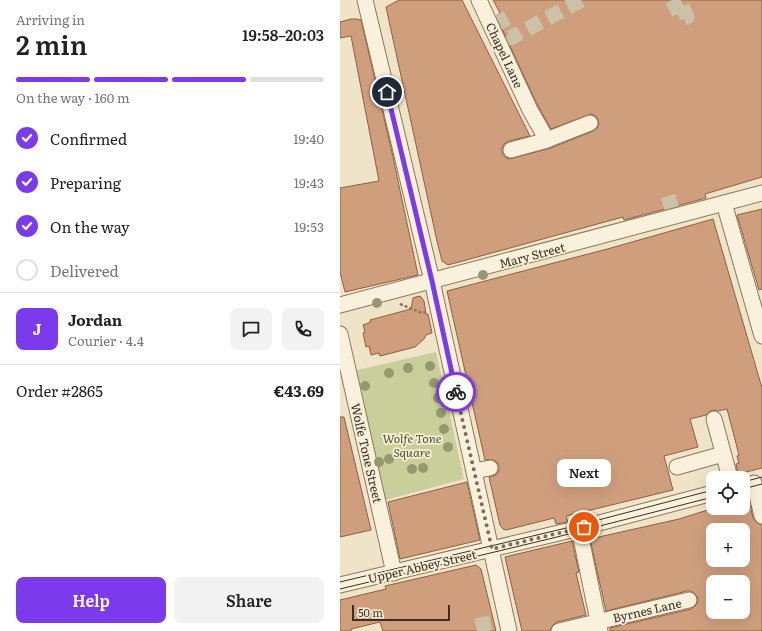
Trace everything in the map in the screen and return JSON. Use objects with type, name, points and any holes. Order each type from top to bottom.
[{"type":"street","points":[[365,0],[432,281],[492,549],[503,624]]},
{"type":"street","name":"Chapel Lane","points":[[487,9],[530,110],[547,140]]},
{"type":"street","points":[[511,150],[547,140],[590,123]]},
{"type":"street","name":"Mary Street","points":[[340,306],[432,281],[550,257],[635,235],[673,213],[724,203],[762,193]]},
{"type":"street","points":[[724,203],[758,307],[762,336]]},
{"type":"street","name":"Wolfe Tone Street","points":[[340,334],[394,573]]},
{"type":"street","points":[[714,420],[728,471]]},
{"type":"street","points":[[677,467],[723,454]]},
{"type":"street","points":[[474,471],[490,468]]},
{"type":"street","points":[[753,483],[762,516]]},
{"type":"street","name":"Upper Abbey Street","points":[[340,585],[579,528],[664,499],[706,495]]},
{"type":"street","points":[[579,528],[599,626]]},
{"type":"street","name":"Byrnes Lane","points":[[559,631],[599,626],[689,600]]},
{"type":"path","points":[[398,303],[422,313],[429,311]]},
{"type":"green space","name":"Wolfe Tone Square","points":[[436,352],[464,479],[382,501],[353,371]]},
{"type":"building","points":[[399,0],[462,0],[530,136],[509,141],[504,144],[502,153],[509,159],[551,148],[593,131],[599,124],[596,116],[591,114],[551,129],[536,102],[496,16],[500,13],[493,0],[762,0],[762,177],[705,194],[706,198],[624,220],[623,217],[448,265],[442,261],[437,241],[386,7]]},
{"type":"building","points":[[351,19],[361,20],[391,148],[418,275],[345,292],[340,272],[340,188],[379,181],[351,36],[340,38],[340,22]]},
{"type":"building","points":[[762,209],[762,289],[759,290],[737,215]]},
{"type":"building","points":[[713,219],[762,388],[762,468],[750,471],[737,471],[736,464],[739,463],[737,456],[739,455],[727,409],[718,411],[712,410],[706,415],[690,419],[698,447],[664,456],[673,490],[566,516],[568,522],[556,524],[554,518],[506,530],[503,529],[500,525],[489,477],[496,475],[499,471],[499,466],[497,462],[493,460],[485,460],[447,291],[611,248]]},
{"type":"building","points":[[419,296],[424,301],[426,314],[428,314],[432,333],[426,335],[424,339],[415,347],[380,356],[379,353],[371,355],[369,346],[366,347],[363,325],[371,322],[370,320],[411,309],[413,298]]},
{"type":"building","points":[[340,417],[344,417],[371,530],[340,537]]},
{"type":"building","points":[[467,482],[480,540],[400,559],[388,502]]},
{"type":"building","points":[[750,505],[753,518],[756,522],[762,525],[762,631],[610,631],[610,628],[691,609],[697,603],[698,598],[691,591],[687,591],[606,611],[590,539],[679,519],[706,511],[706,515],[750,515]]},
{"type":"building","points":[[572,541],[579,572],[576,573],[586,615],[557,622],[553,625],[550,631],[522,631],[505,557]]},
{"type":"building","points":[[476,565],[481,569],[496,631],[383,631],[380,622],[351,629],[351,631],[340,631],[340,600],[386,589],[385,586]]},
{"type":"tunnel","points":[[497,15],[510,38],[582,0]]},
{"type":"tunnel","points":[[672,0],[683,19],[687,17],[679,0]]},
{"type":"tunnel","points":[[668,196],[672,209]]},
{"type":"tunnel","points":[[476,626],[494,622]]},
{"type":"tram line","points":[[750,480],[762,477]]},
{"type":"tram line","points":[[750,487],[762,484]]},
{"type":"tram line","points":[[340,582],[583,524],[706,492]]},
{"type":"tram line","points":[[340,589],[553,538],[706,499]]},
{"type":"way so far","points":[[456,392],[492,549],[584,527]]},
{"type":"place","name":"Next","points":[[584,527]]},
{"type":"route","points":[[387,92],[432,281],[456,392]]}]
